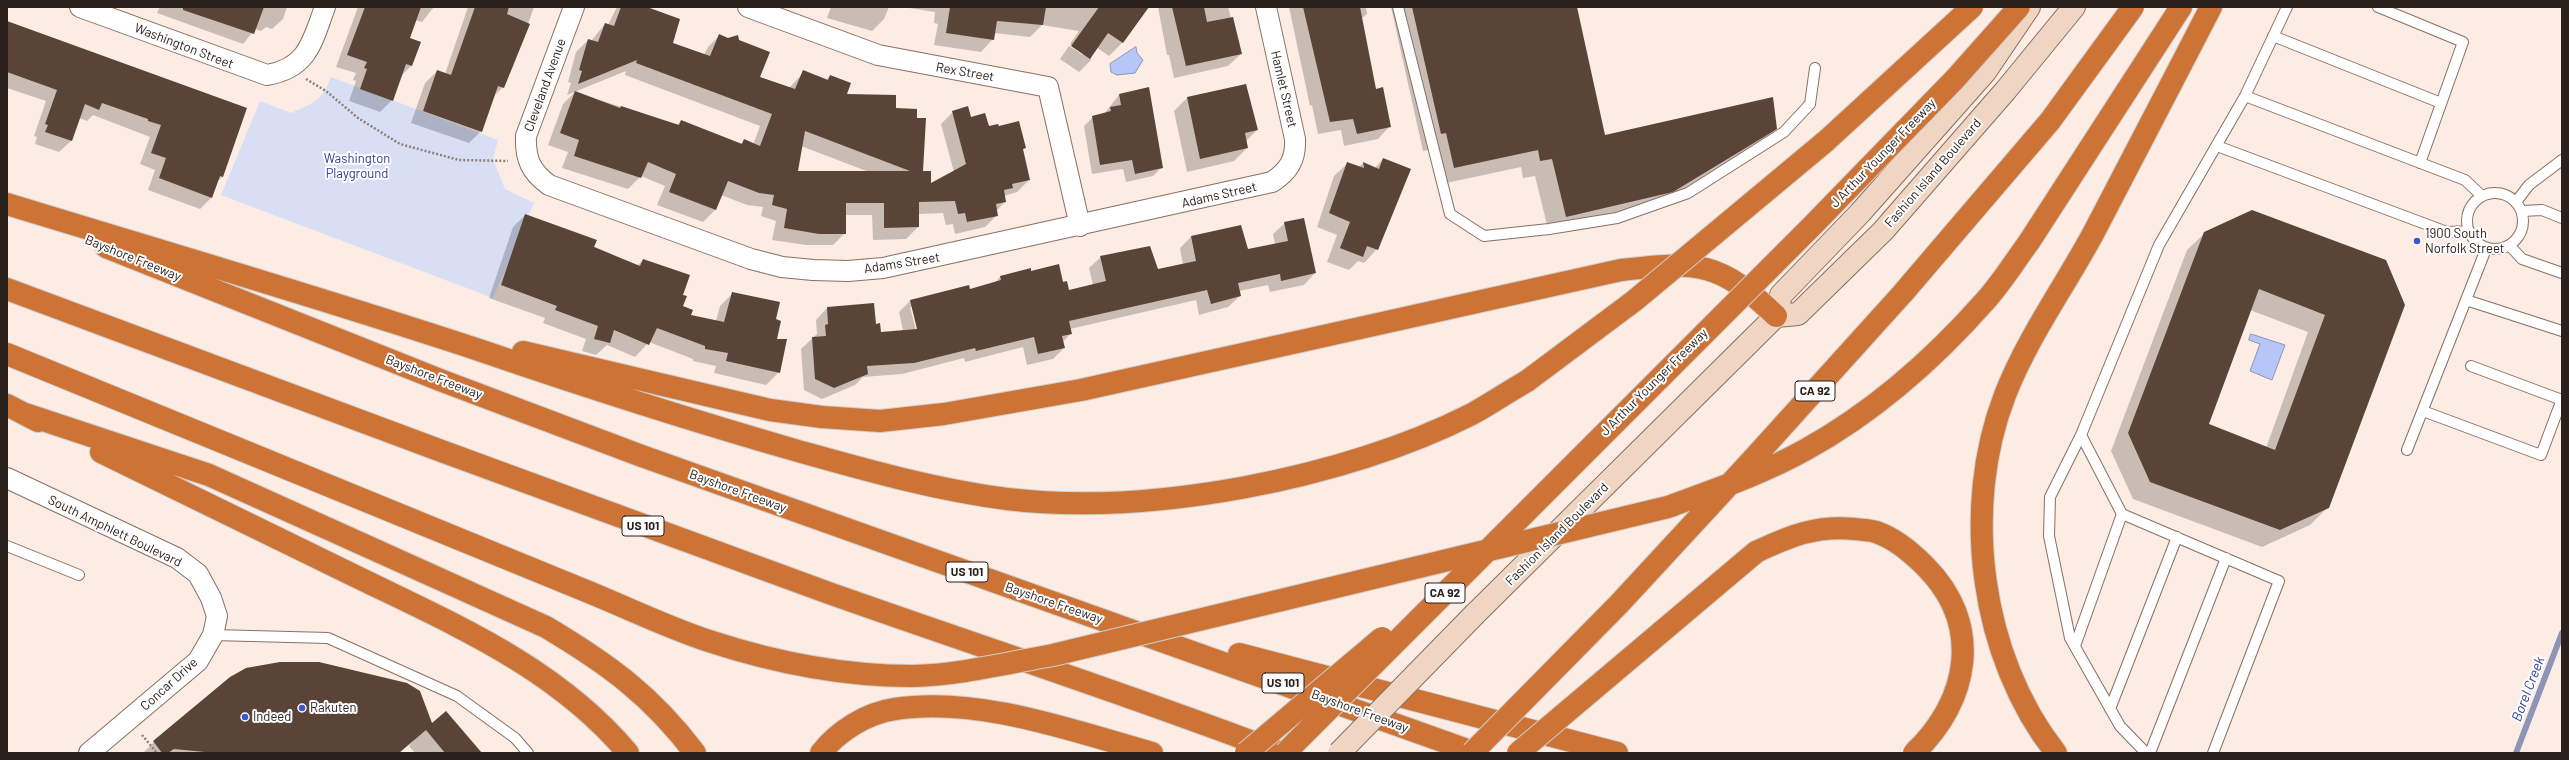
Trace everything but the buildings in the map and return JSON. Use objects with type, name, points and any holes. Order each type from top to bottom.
[{"type":"highway","points":[[7,204],[372,315],[679,417],[872,471],[931,486],[1008,499],[1080,503],[1157,501],[1238,489],[1324,469],[1401,444],[1471,414],[1527,381],[1634,301],[1826,141],[1972,7]]},
{"type":"highway","name":"J Arthur Younger Freeway","points":[[1283,753],[1810,228],[1955,79],[2019,7]]},
{"type":"highway","name":"CA 92","points":[[1472,753],[1619,604],[1754,460],[1903,293],[2050,122],[2133,7]]},
{"type":"highway","points":[[7,354],[709,641],[780,660],[848,671],[912,676],[972,669],[1053,655],[1668,507],[1739,481],[1805,450],[1869,409],[1932,357],[1987,299],[2029,242],[2181,7]]},
{"type":"highway","points":[[2056,753],[2041,734],[2016,684],[1995,630],[1985,567],[1983,521],[1986,459],[2009,387],[2034,337],[2092,234],[2211,7]]},
{"type":"highway","name":"Bayshore Freeway","points":[[7,208],[447,383],[823,522],[1090,615],[1476,753]]},
{"type":"highway","points":[[372,315],[756,407],[822,417],[880,421],[944,414],[1081,390],[1621,270],[1674,264],[1717,270],[1749,290],[1776,316]]},
{"type":"highway","name":"US 101","points":[[7,289],[627,520],[841,597],[1186,716],[1283,753]]},
{"type":"highway","points":[[16,410],[461,628],[521,661],[564,690],[611,734],[628,753]]},
{"type":"highway","points":[[16,410],[209,476],[546,628],[590,653],[624,677],[655,704],[695,753]]},
{"type":"highway","points":[[1246,753],[1396,626],[1604,432]]},
{"type":"highway","points":[[1518,753],[1756,552],[1792,535],[1833,527],[1876,532],[1911,552],[1941,582],[1957,613],[1965,650],[1956,694],[1933,735],[1914,753]]},
{"type":"highway","points":[[1090,615],[1617,753]]},
{"type":"highway","points":[[821,753],[830,742],[858,722],[894,709],[935,706],[979,710],[1033,720],[1152,753]]},
{"type":"main road","name":"Fashion Island Boulevard","points":[[1339,753],[1475,614],[1776,316],[1781,295],[1860,213],[1986,72],[2029,7]]},
{"type":"main road","name":"Fashion Island Boulevard","points":[[1776,316],[1798,314],[1883,231],[2006,90],[2074,7]]},
{"type":"street","name":"Washington Street","points":[[80,7],[256,73],[267,76],[290,69]]},
{"type":"street","points":[[290,69],[300,63],[306,54],[325,7]]},
{"type":"street","name":"Cleveland Avenue","points":[[529,164],[526,136],[574,7]]},
{"type":"street","name":"Rex Street","points":[[748,7],[878,54],[1048,87],[1080,226]]},
{"type":"street","name":"Hamlet Street","points":[[1266,7],[1296,139],[1293,161],[1287,170]]},
{"type":"street","name":"Adams Street","points":[[529,164],[538,177],[549,185],[715,247],[782,267],[848,271],[883,268],[1262,186],[1272,182],[1287,170]]},
{"type":"street","name":"South Amphlett Boulevard","points":[[7,478],[177,558],[198,574],[211,598]]},
{"type":"street","name":"Concar Drive","points":[[89,753],[198,661],[213,635],[217,616],[211,598]]},
{"type":"lane","points":[[1398,7],[1450,214],[1484,236],[1549,229],[1617,218],[1688,193],[1784,132],[1810,104],[1815,68]]},
{"type":"lane","points":[[2146,753],[2120,726],[2070,638],[2049,536],[2050,497],[2081,435],[2160,245],[2245,96],[2287,7]]},
{"type":"lane","points":[[2378,7],[2463,42],[2420,163]]},
{"type":"lane","points":[[2273,36],[2441,103]]},
{"type":"lane","points":[[2245,96],[2465,180],[2482,196]]},
{"type":"lane","points":[[2217,146],[2447,232],[2468,231]]},
{"type":"lane","points":[[2516,202],[2529,185],[2562,160]]},
{"type":"lane","points":[[2494,193],[2506,195],[2516,202],[2522,211],[2524,221],[2522,231],[2510,246],[2498,250],[2486,249],[2478,245],[2468,231],[2466,221],[2469,211],[2474,202],[2482,196],[2494,193]]},
{"type":"lane","points":[[2522,211],[2542,210],[2562,218]]},
{"type":"lane","points":[[2510,246],[2522,259],[2562,273]]},
{"type":"lane","points":[[2407,450],[2486,249]]},
{"type":"lane","points":[[2466,300],[2562,331]]},
{"type":"lane","points":[[2423,411],[2541,455],[2562,400],[2471,366]]},
{"type":"lane","points":[[2081,435],[2122,514],[2279,580],[2213,753]]},
{"type":"lane","points":[[2074,646],[2122,514]]},
{"type":"lane","points":[[2110,709],[2177,537]]},
{"type":"lane","points":[[7,546],[79,575]]},
{"type":"lane","points":[[2150,753],[2226,558]]},
{"type":"lane","points":[[213,635],[328,638],[457,696],[515,738],[528,753]]},
{"type":"path","points":[[290,69],[326,91],[358,118],[400,144],[459,160],[493,159],[529,164]]},
{"type":"green space","name":"Washington Playground","points":[[331,77],[498,140],[493,159],[505,189],[534,203],[493,298],[221,195],[260,101],[291,113],[311,104],[316,100],[328,85]]},
{"type":"water","points":[[1136,47],[1137,53],[1143,60],[1135,73],[1117,75],[1111,72],[1110,64]]},
{"type":"water","points":[[2251,334],[2285,345],[2272,380],[2250,371],[2260,344],[2249,340]]},
{"type":"waterway","name":"Borel Creek","points":[[2516,753],[2562,633]]},
{"type":"place","name":"1900 South Norfolk Street","points":[[2417,241]]},
{"type":"place","name":"Rakuten","points":[[302,708]]},
{"type":"place","name":"Indeed","points":[[245,717]]}]
